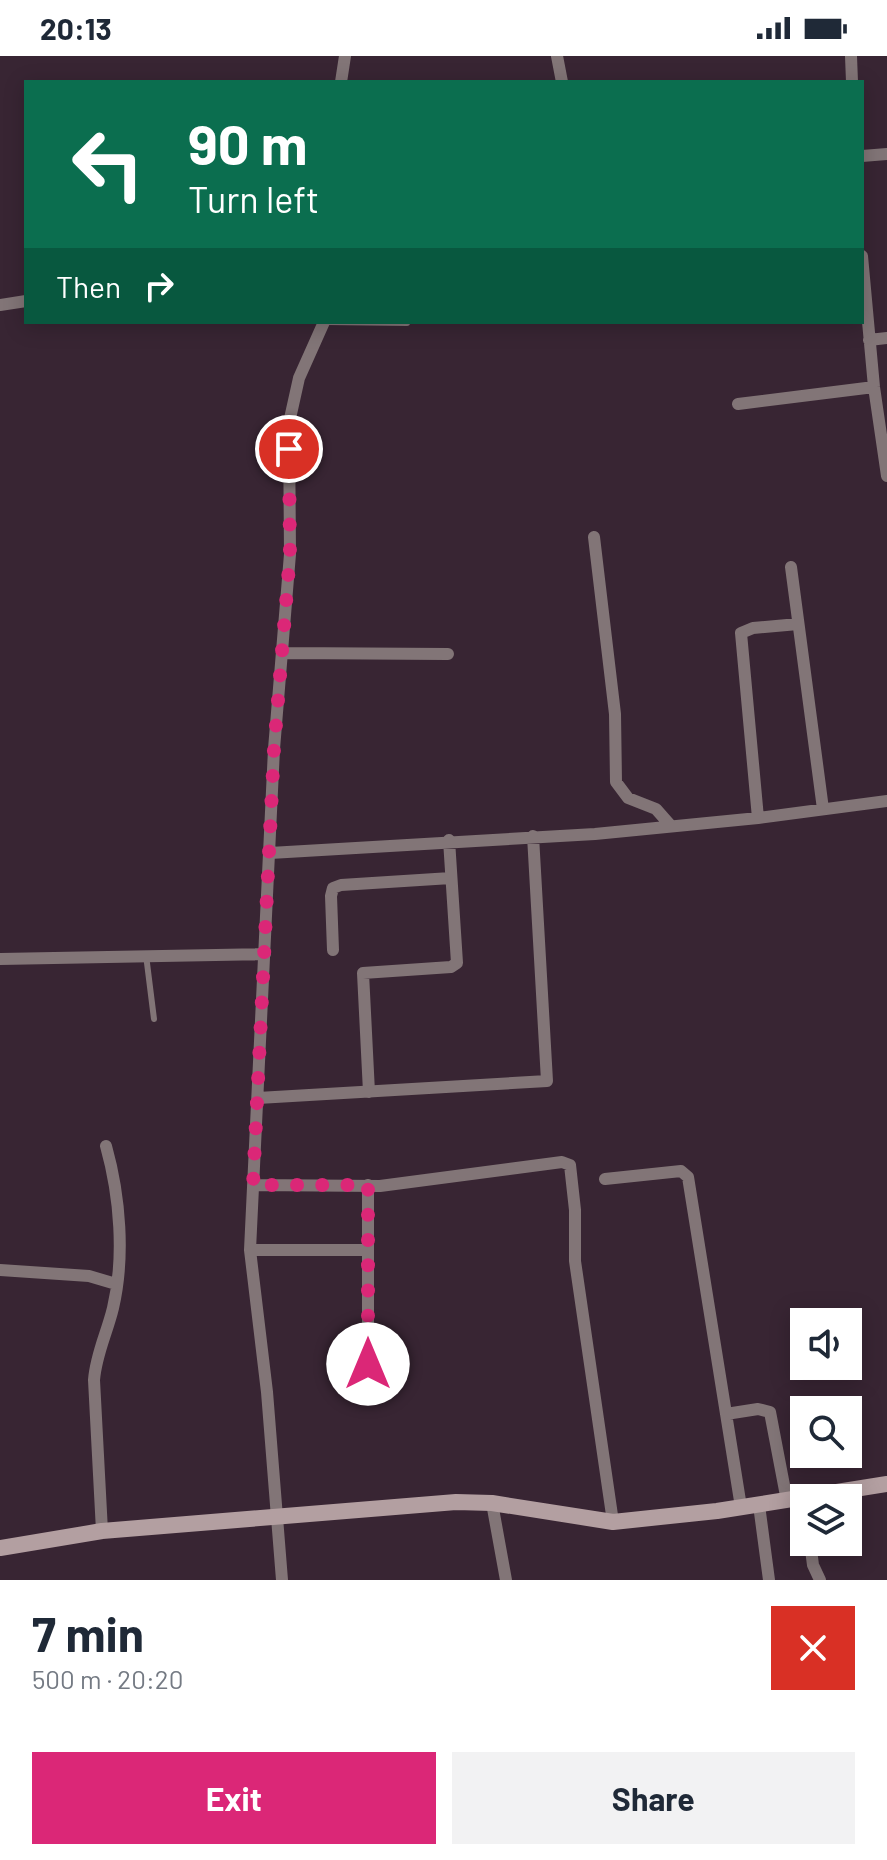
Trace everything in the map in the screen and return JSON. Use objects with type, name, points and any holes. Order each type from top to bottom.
[{"type":"street","points":[[341,80],[345,56]]},
{"type":"street","points":[[557,56],[562,80]]},
{"type":"street","points":[[851,56],[852,80]]},
{"type":"street","points":[[864,156],[887,154]]},
{"type":"street","points":[[864,297],[887,476]]},
{"type":"street","points":[[0,305],[24,301]]},
{"type":"street","points":[[282,1580],[267,1392],[250,1250],[274,749],[290,554],[289,423],[299,378],[324,324]]},
{"type":"street","points":[[869,340],[887,338]]},
{"type":"street","points":[[738,404],[874,387]]},
{"type":"street","points":[[594,537],[615,714],[613,770],[616,782],[628,798],[656,809],[671,826]]},
{"type":"street","points":[[791,567],[823,809]]},
{"type":"street","points":[[758,818],[741,633],[753,628],[798,624]]},
{"type":"street","points":[[283,653],[448,654]]},
{"type":"street","points":[[270,853],[671,826],[887,801]]},
{"type":"street","points":[[258,1098],[547,1081],[533,836]]},
{"type":"street","points":[[369,1092],[363,973],[455,966],[457,957],[449,840]]},
{"type":"street","points":[[333,950],[333,888],[451,878]]},
{"type":"street","points":[[0,959],[265,954]]},
{"type":"street","points":[[102,1531],[94,1380],[95,1361],[110,1318],[116,1284],[117,1190],[106,1146]]},
{"type":"street","points":[[253,1185],[368,1185],[562,1162],[570,1165],[575,1210],[575,1261],[613,1522]]},
{"type":"street","points":[[605,1179],[681,1171],[688,1177],[741,1507]]},
{"type":"street","points":[[368,1185],[368,1364]]},
{"type":"street","points":[[250,1250],[368,1250]]},
{"type":"street","points":[[0,1270],[89,1276],[116,1284]]},
{"type":"street","points":[[726,1414],[758,1409],[770,1412],[787,1501]]},
{"type":"street","points":[[862,1488],[887,1484]]},
{"type":"street","points":[[0,1548],[102,1531],[456,1502],[492,1503],[613,1522],[790,1500]]},
{"type":"street","points":[[492,1503],[506,1580]]},
{"type":"street","points":[[759,1505],[769,1580]]},
{"type":"street","points":[[812,1556],[820,1580]]},
{"type":"lane","points":[[146,955],[154,1019]]},
{"type":"route","points":[[289,449],[290,554],[274,749],[253,1185],[368,1185],[368,1364]]}]
